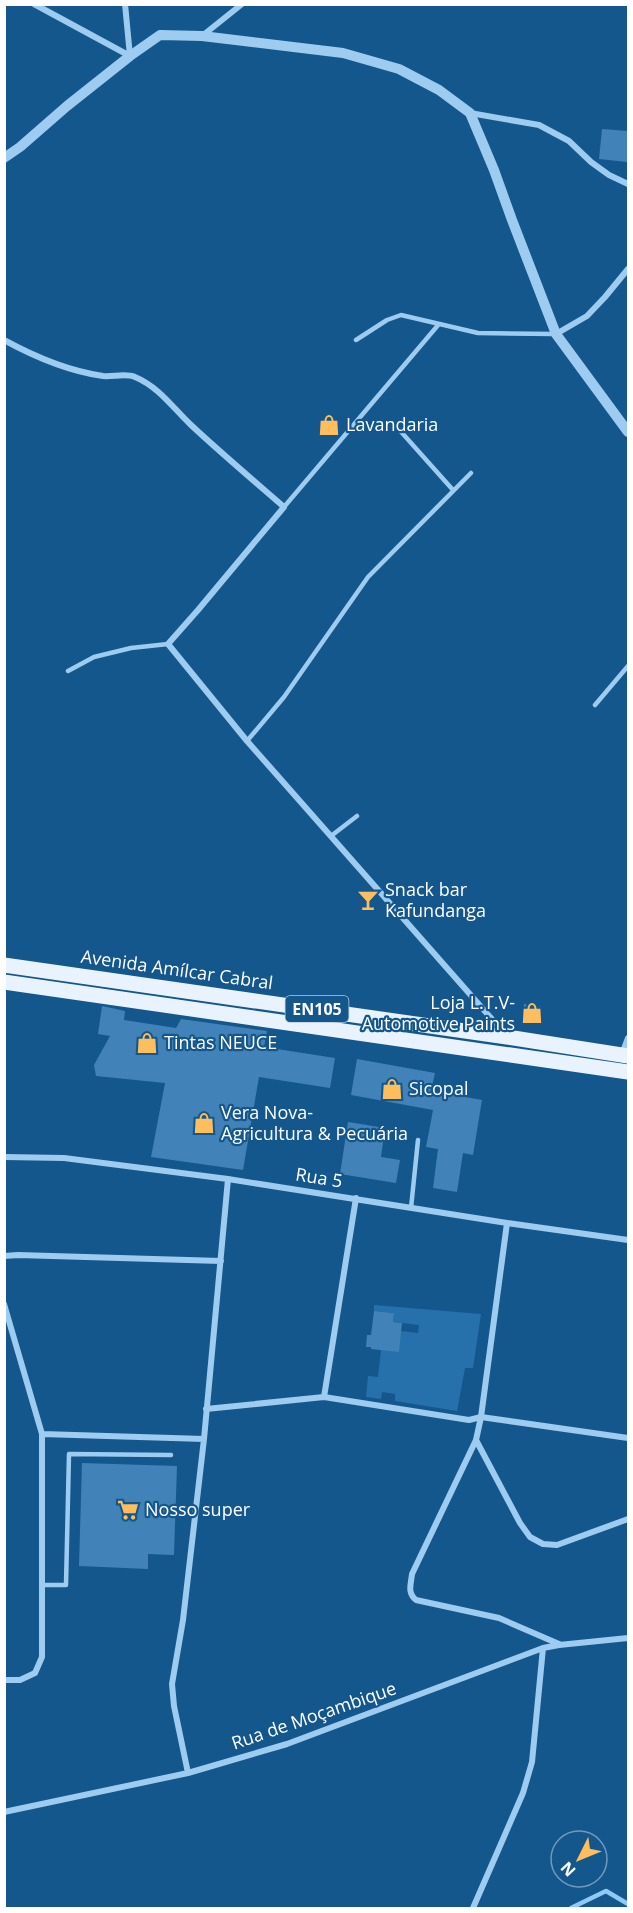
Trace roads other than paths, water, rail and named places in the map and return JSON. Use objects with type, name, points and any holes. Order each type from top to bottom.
[{"type":"main road","name":"Avenida Amílcar Cabral","points":[[4,965],[625,1055]]},
{"type":"main road","name":"Avenida Amílcar Cabral","points":[[4,982],[628,1072]]},
{"type":"street","points":[[34,4],[130,56]]},
{"type":"street","points":[[124,4],[130,56]]},
{"type":"street","points":[[202,36],[242,4]]},
{"type":"street","points":[[4,158],[130,56],[160,35],[202,36],[343,53],[399,69],[439,90],[470,113],[539,125],[569,141],[591,162],[609,175],[628,184]]},
{"type":"street","points":[[470,113],[556,334],[628,432]]},
{"type":"street","points":[[556,334],[587,316],[628,268]]},
{"type":"street","points":[[4,340],[31,355],[76,370],[105,376],[133,376],[151,387],[284,507],[168,644],[247,741],[507,1037]]},
{"type":"street","points":[[625,1055],[628,1038]]},
{"type":"street","name":"Rua 5","points":[[4,1157],[64,1158],[228,1179],[628,1240]]},
{"type":"street","points":[[188,1773],[174,1706],[172,1684],[183,1620],[204,1439],[228,1179]]},
{"type":"street","points":[[324,1397],[356,1198]]},
{"type":"street","points":[[507,1223],[482,1417],[476,1440],[412,1574],[410,1590],[411,1596],[416,1600],[499,1618],[559,1645]]},
{"type":"street","points":[[4,1256],[220,1261]]},
{"type":"street","points":[[4,1304],[42,1434],[42,1657],[35,1673],[20,1680],[4,1680]]},
{"type":"street","points":[[206,1408],[324,1397],[470,1420],[482,1417],[628,1438]]},
{"type":"street","points":[[42,1434],[204,1439]]},
{"type":"street","points":[[476,1440],[520,1523],[530,1537],[543,1544],[557,1545],[628,1519]]},
{"type":"street","name":"Rua de Moçambique","points":[[4,1812],[188,1773],[287,1744],[543,1648],[628,1638]]},
{"type":"street","points":[[473,1908],[523,1793],[532,1762],[543,1648]]},
{"type":"lane","points":[[356,340],[387,320],[401,315],[478,333],[556,334]]},
{"type":"lane","points":[[284,507],[439,324]]},
{"type":"lane","points":[[395,425],[453,490]]},
{"type":"lane","points":[[247,741],[303,671],[368,577],[471,473]]},
{"type":"lane","points":[[68,671],[94,657],[130,648],[168,644]]},
{"type":"lane","points":[[595,705],[628,666]]},
{"type":"lane","points":[[331,836],[357,816]]},
{"type":"lane","points":[[411,1208],[418,1140]]},
{"type":"lane","points":[[42,1585],[66,1585],[69,1454],[171,1455]]},
{"type":"waterway","points":[[571,1908],[606,1891],[628,1904]]},
{"type":"place","name":"Lavandaria","points":[[329,425]]},
{"type":"place","name":"Snack bar Kafundanga","points":[[368,900]]},
{"type":"place","name":"Loja L.T.V- Automotive Paints","points":[[532,1013]]},
{"type":"place","name":"Tintas NEUCE","points":[[147,1043]]},
{"type":"place","name":"Sicopal","points":[[392,1089]]},
{"type":"place","name":"Vera Nova- Agricultura & Pecuária","points":[[204,1123]]},
{"type":"place","name":"Nosso super","points":[[128,1510]]}]
